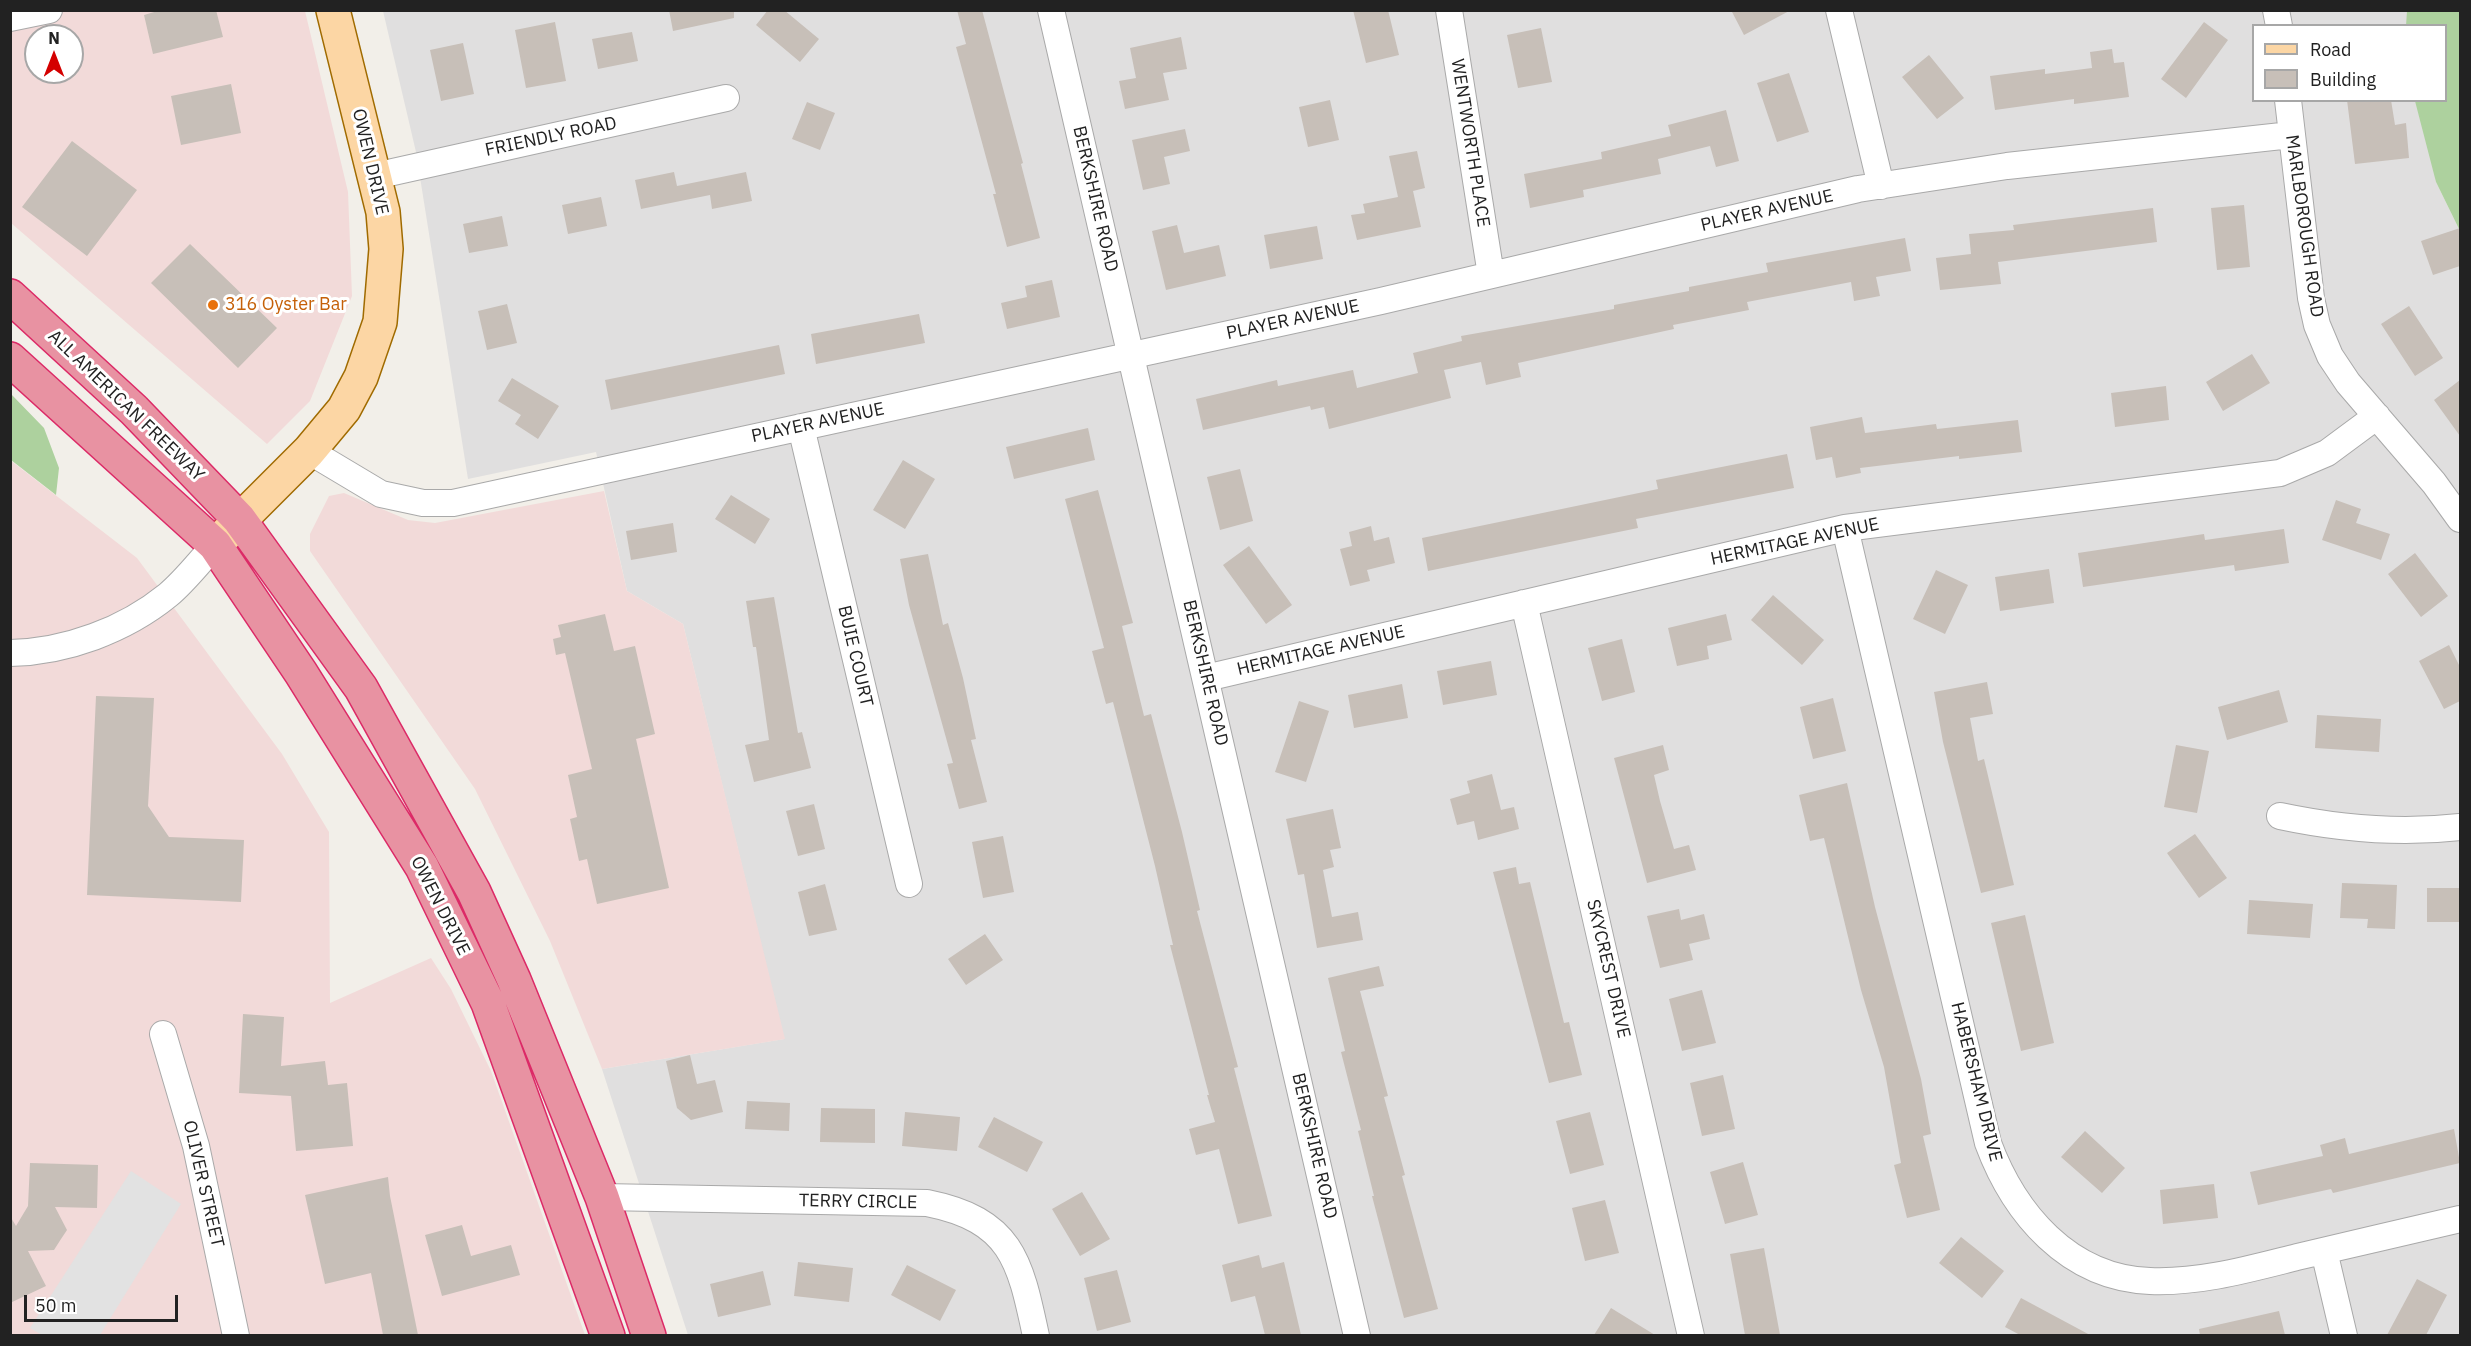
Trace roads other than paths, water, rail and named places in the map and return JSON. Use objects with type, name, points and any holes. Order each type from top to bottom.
[{"type":"highway","name":"ALL AMERICAN FREEWAY","points":[[10,296],[134,410],[239,519]]},
{"type":"highway","points":[[10,359],[215,545]]},
{"type":"highway","name":"OWEN DRIVE","points":[[239,519],[361,688],[474,892],[514,980],[602,1197],[649,1335]]},
{"type":"highway","name":"OWEN DRIVE","points":[[215,545],[301,673],[422,867],[488,1003],[608,1335]]},
{"type":"main road","name":"OWEN DRIVE","points":[[215,545],[309,451],[344,409],[361,377],[380,322],[386,249],[383,212],[333,10]]},
{"type":"street","points":[[10,18],[49,10]]},
{"type":"street","name":"BERKSHIRE ROAD","points":[[1051,10],[1357,1335]]},
{"type":"street","name":"WENTWORTH PLACE","points":[[1449,10],[1491,275]]},
{"type":"street","points":[[1839,10],[1881,186]]},
{"type":"street","name":"FRIENDLY ROAD","points":[[375,176],[726,98]]},
{"type":"street","name":"MARLBOROUGH ROAD","points":[[2288,102],[2311,298],[2317,325],[2330,356],[2348,383],[2460,519]]},
{"type":"street","name":"PLAYER AVENUE","points":[[309,451],[381,494],[423,502],[453,502],[1131,355],[1881,186],[2007,166],[2291,135]]},
{"type":"street","name":"HERMITAGE AVENUE","points":[[1206,678],[1845,528],[2280,473],[2327,453],[2377,416]]},
{"type":"street","name":"BUIE COURT","points":[[801,427],[909,884]]},
{"type":"street","name":"HABERSHAM DRIVE","points":[[1845,528],[1988,1143],[2011,1194],[2028,1217],[2069,1255],[2094,1268],[2121,1277],[2149,1281],[2209,1278],[2460,1219]]},
{"type":"street","points":[[10,653],[63,646],[85,640],[128,620],[168,595],[215,545]]},
{"type":"street","name":"SKYCREST DRIVE","points":[[1524,603],[1691,1335]]},
{"type":"street","points":[[2280,816],[2325,826],[2372,831],[2460,828]]},
{"type":"street","name":"OLIVER STREET","points":[[163,1034],[196,1146],[237,1335]]},
{"type":"street","name":"TERRY CIRCLE","points":[[602,1197],[927,1203],[950,1208],[976,1219],[995,1233],[1010,1251],[1023,1276],[1036,1335]]},
{"type":"street","points":[[2324,1251],[2344,1335]]},
{"type":"place","name":"316 Oyster Bar","points":[[213,305]]}]
